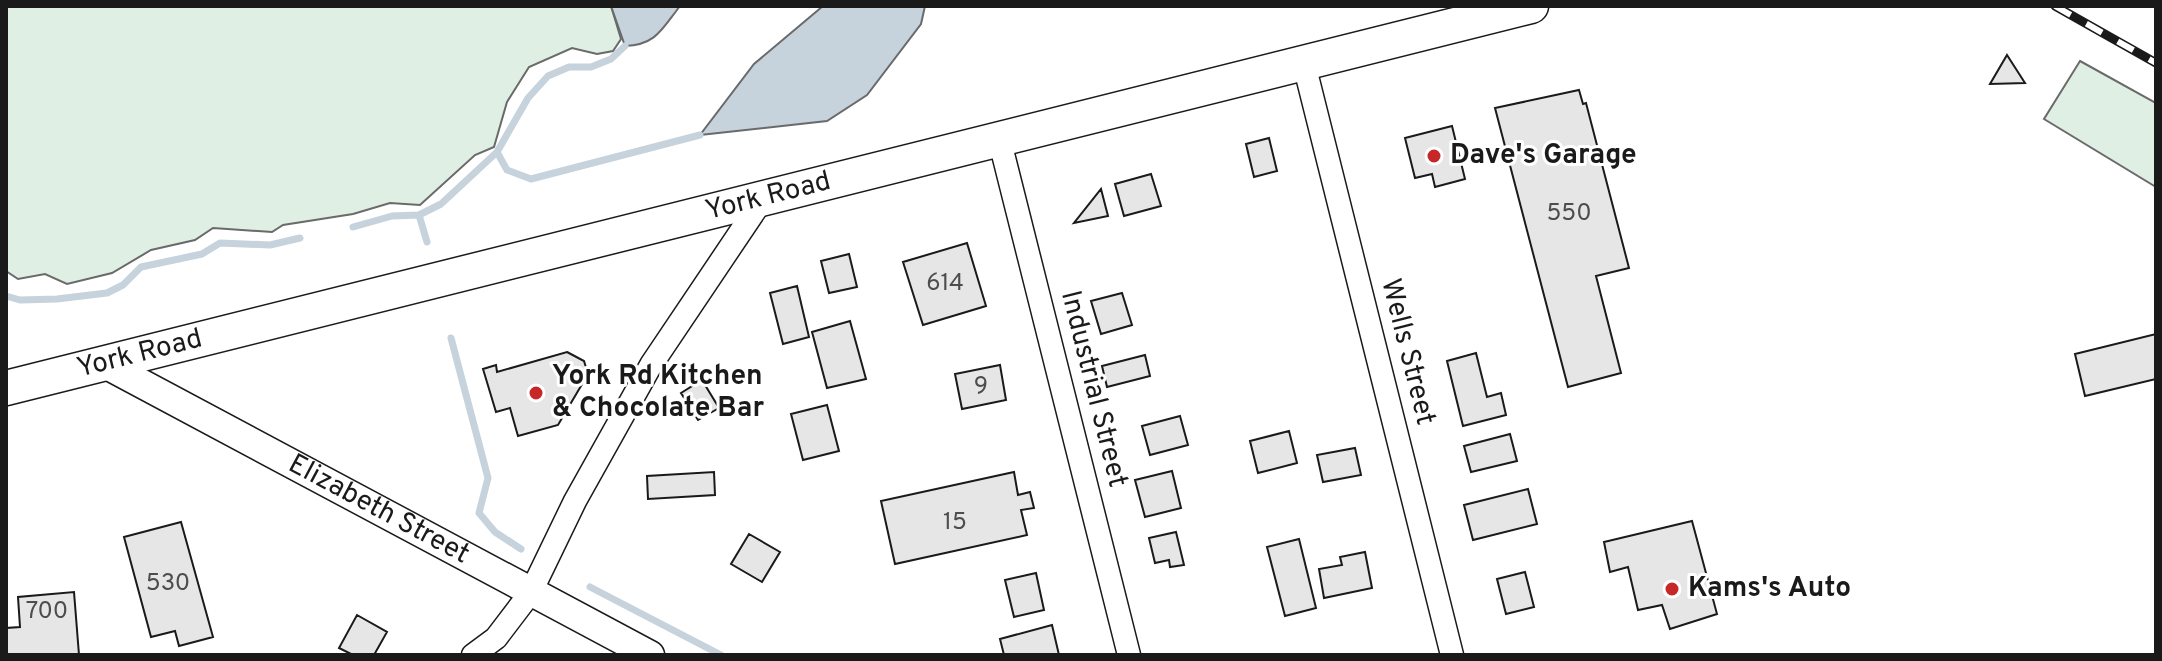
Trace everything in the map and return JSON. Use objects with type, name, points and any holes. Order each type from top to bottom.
[{"type":"main road","name":"York Road","points":[[6,388],[1531,6]]},
{"type":"street","name":"Wells Street","points":[[1304,64],[1452,655]]},
{"type":"street","name":"Industrial Street","points":[[999,138],[1129,655]]},
{"type":"street","points":[[473,655],[496,638],[531,592],[575,501],[651,365],[764,197]]},
{"type":"street","name":"Elizabeth Street","points":[[105,364],[650,655]]},
{"type":"green space","points":[[6,6],[611,6],[621,39],[613,51],[597,54],[572,48],[529,67],[507,102],[494,147],[475,155],[420,205],[390,203],[353,214],[283,225],[272,232],[213,228],[195,240],[151,250],[112,273],[67,284],[45,274],[18,279],[6,271]]},
{"type":"green space","points":[[2080,61],[2156,103],[2156,187],[2044,119]]},
{"type":"shaded area","points":[[611,6],[680,6],[651,39],[625,46]]},
{"type":"shaded area","points":[[823,6],[925,6],[921,24],[867,95],[827,121],[700,135],[754,64]]},
{"type":"building","points":[[2007,55],[2025,83],[1990,84]]},
{"type":"building","points":[[1579,90],[1583,104],[1586,103],[1629,268],[1596,276],[1621,373],[1568,387],[1495,108]]},
{"type":"building","name":"Dave's Garage","points":[[1452,126],[1465,179],[1435,187],[1432,174],[1415,178],[1405,138]]},
{"type":"building","points":[[1269,138],[1277,171],[1254,177],[1246,144]]},
{"type":"building","points":[[1151,174],[1161,206],[1124,216],[1115,184]]},
{"type":"building","points":[[1101,189],[1108,216],[1074,223]]},
{"type":"building","points":[[967,243],[986,306],[923,325],[903,262]]},
{"type":"building","points":[[849,254],[857,287],[829,293],[821,261]]},
{"type":"building","points":[[797,286],[809,337],[783,344],[770,293]]},
{"type":"building","points":[[1122,293],[1132,325],[1101,334],[1091,301]]},
{"type":"building","points":[[850,321],[866,379],[827,388],[812,332]]},
{"type":"building","points":[[2156,334],[2156,379],[2085,396],[2075,354]]},
{"type":"building","points":[[567,352],[584,361],[588,374],[558,425],[518,436],[510,408],[496,412],[483,369],[496,365],[497,372]]},
{"type":"building","points":[[1476,353],[1487,397],[1501,393],[1506,415],[1463,426],[1447,361]]},
{"type":"building","points":[[1145,355],[1150,376],[1107,387],[1102,366]]},
{"type":"building","points":[[1000,365],[1006,400],[962,409],[955,374]]},
{"type":"building","points":[[702,380],[719,408],[698,420],[681,393]]},
{"type":"building","points":[[827,405],[839,451],[803,460],[791,414]]},
{"type":"building","points":[[1180,416],[1188,445],[1150,455],[1142,426]]},
{"type":"building","points":[[1289,431],[1297,463],[1258,473],[1250,441]]},
{"type":"building","points":[[1510,434],[1517,461],[1471,472],[1464,446]]},
{"type":"building","points":[[1355,448],[1361,475],[1323,482],[1317,455]]},
{"type":"building","points":[[1172,471],[1181,508],[1145,517],[1135,480]]},
{"type":"building","points":[[714,472],[715,495],[648,499],[647,476]]},
{"type":"building","points":[[1014,472],[1018,495],[1030,492],[1034,508],[1021,510],[1027,535],[895,564],[881,501]]},
{"type":"building","points":[[1528,489],[1537,524],[1473,540],[1464,505]]},
{"type":"building","name":"Kams's Auto","points":[[1692,521],[1717,614],[1670,629],[1662,605],[1638,610],[1628,567],[1610,572],[1604,542]]},
{"type":"building","points":[[181,522],[213,637],[179,646],[175,631],[151,637],[124,537]]},
{"type":"building","points":[[1176,532],[1184,565],[1170,567],[1169,560],[1155,563],[1149,538]]},
{"type":"building","points":[[749,534],[780,552],[762,582],[731,564]]},
{"type":"building","points":[[1299,539],[1316,608],[1285,616],[1267,547]]},
{"type":"building","points":[[1365,552],[1372,588],[1324,598],[1319,569],[1342,565],[1340,557]]},
{"type":"building","points":[[1525,572],[1534,607],[1506,614],[1497,579]]},
{"type":"building","points":[[1036,573],[1044,610],[1014,617],[1005,580]]},
{"type":"building","points":[[74,592],[79,655],[6,655],[6,628],[20,627],[18,597]]},
{"type":"building","points":[[357,615],[387,632],[374,655],[353,655],[339,648]]},
{"type":"building","points":[[1052,625],[1059,655],[1004,655],[1000,639]]},
{"type":"waterway","points":[[353,227],[392,216],[419,215],[441,204],[497,152],[528,98],[548,76],[569,67],[591,67],[611,59],[625,46]]},
{"type":"waterway","points":[[497,152],[507,170],[531,179],[700,135]]},
{"type":"waterway","points":[[419,215],[427,242]]},
{"type":"waterway","points":[[6,296],[20,300],[57,299],[107,293],[123,285],[141,267],[202,254],[220,243],[270,245],[300,238]]},
{"type":"waterway","points":[[451,338],[488,478],[479,513],[495,532],[521,549]]},
{"type":"waterway","points":[[590,587],[721,655]]},
{"type":"railway","points":[[2055,6],[2156,63]]},
{"type":"place","name":"Dave's Garage","points":[[1434,156]]},
{"type":"place","name":"York Rd Kitchen & Chocolate Bar","points":[[536,393]]},
{"type":"place","name":"Kams's Auto","points":[[1672,589]]}]
